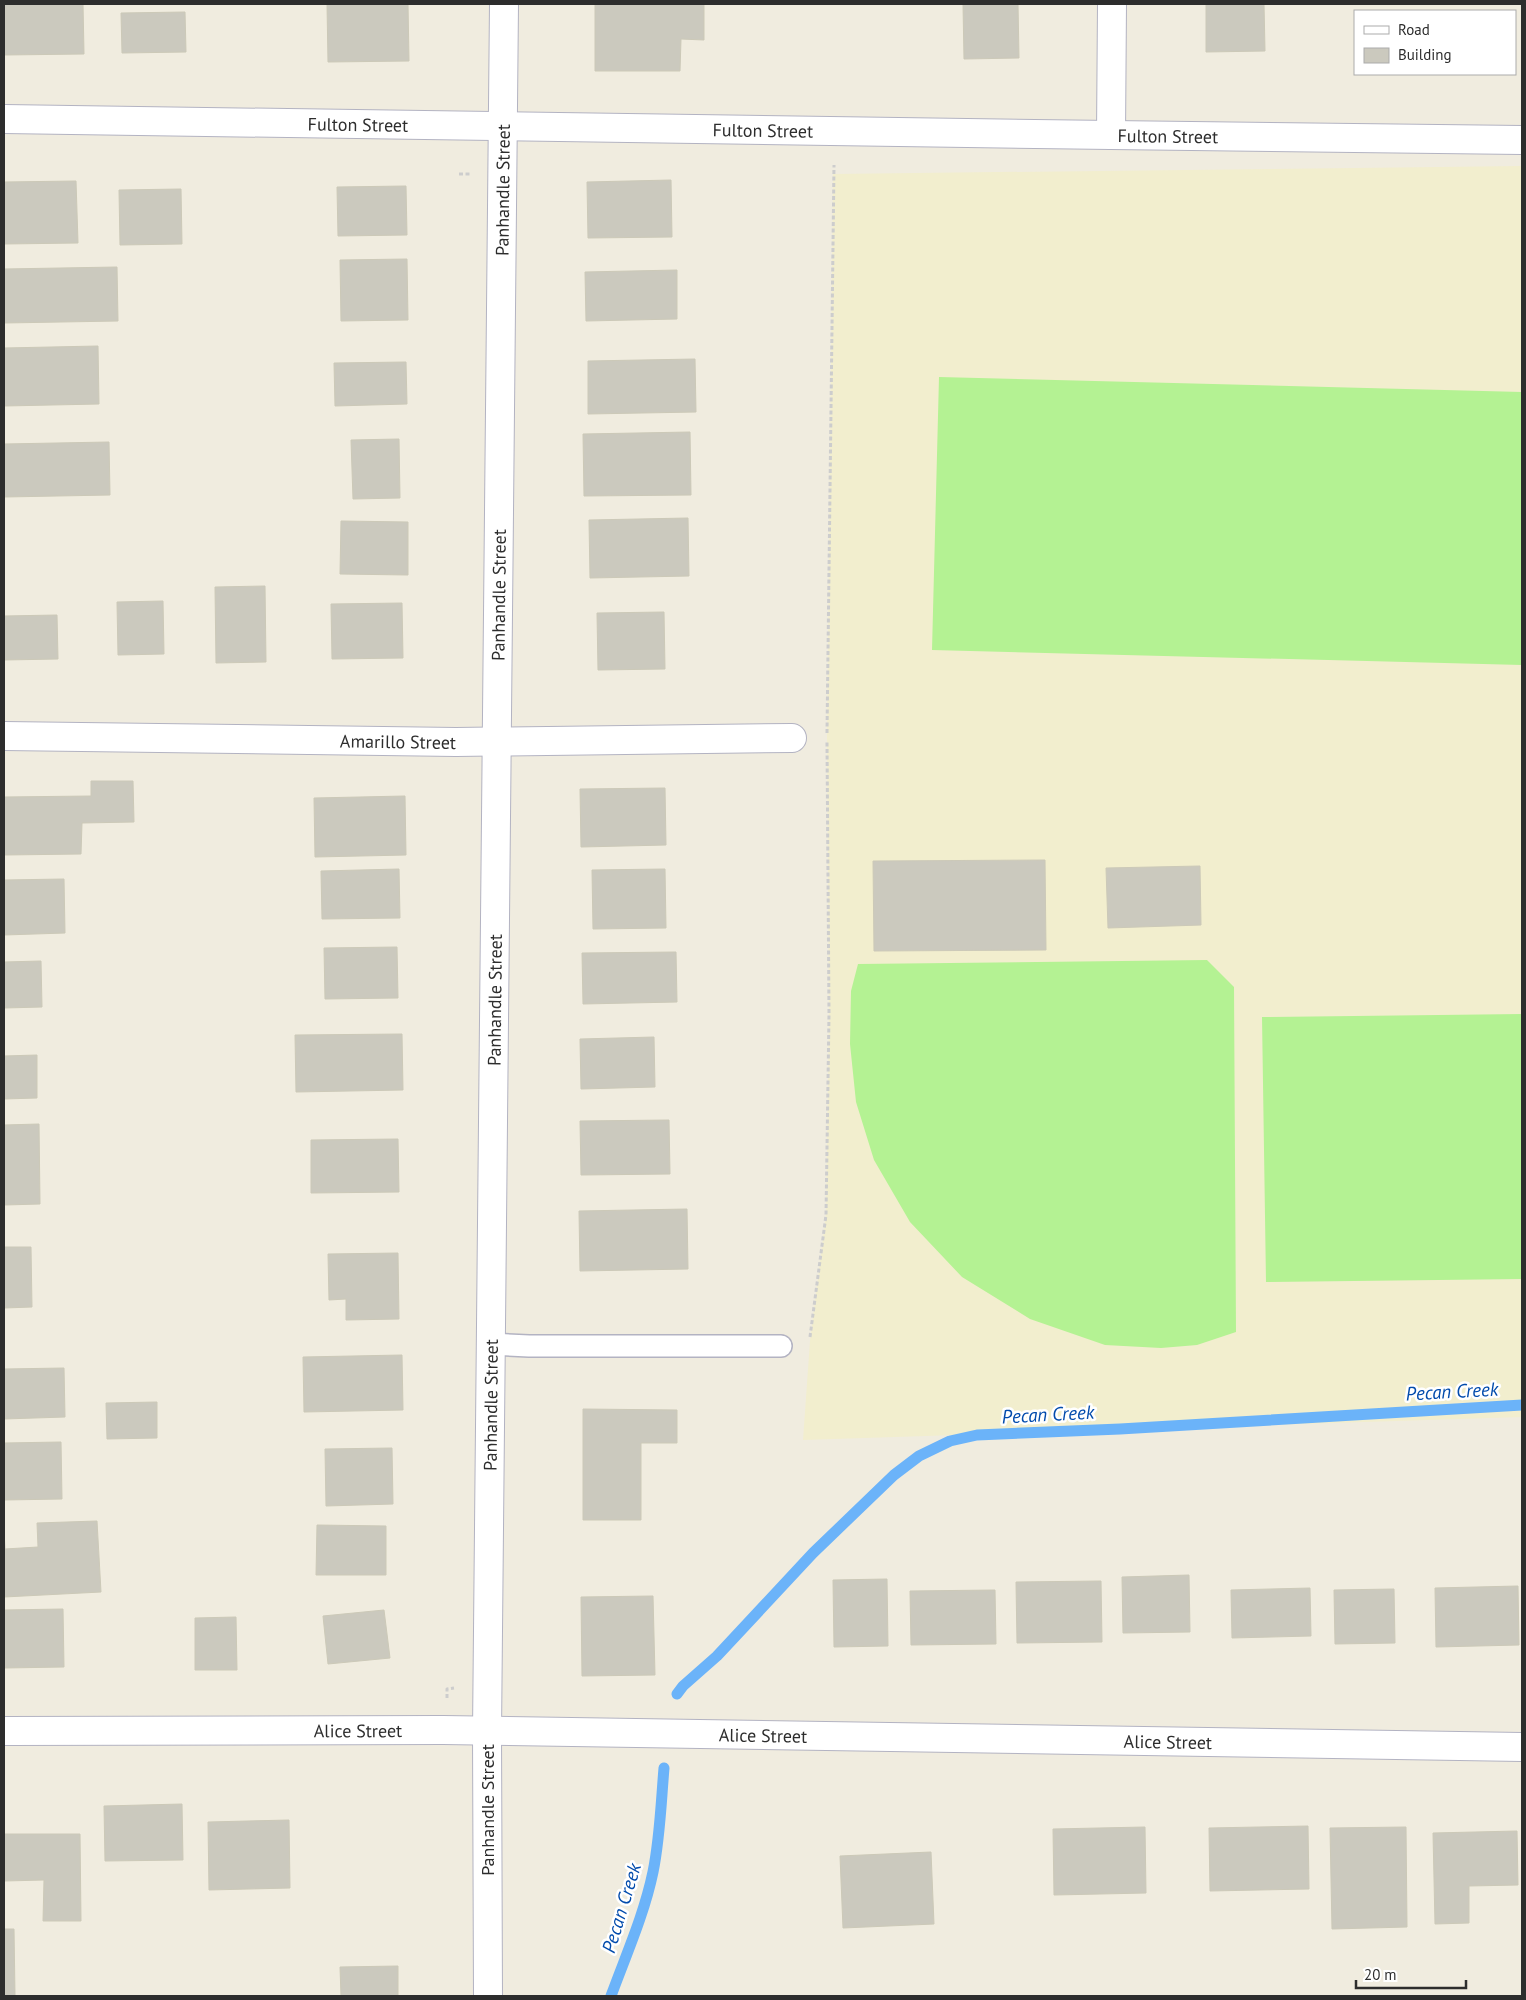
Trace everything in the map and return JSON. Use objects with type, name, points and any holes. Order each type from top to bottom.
[{"type":"street","name":"Panhandle Street","points":[[488,1996],[487,1732],[504,4]]},
{"type":"street","points":[[1111,135],[1112,4]]},
{"type":"street","name":"Fulton Street","points":[[4,119],[834,132],[1522,140]]},
{"type":"street","name":"Amarillo Street","points":[[4,736],[497,742],[792,738]]},
{"type":"street","name":"Alice Street","points":[[4,1731],[487,1732],[1522,1747]]},
{"type":"lane","points":[[491,1344],[529,1346],[781,1346]]},
{"type":"path","points":[[781,1346],[810,1341],[826,1215],[829,1014],[826,763],[834,132]]},
{"type":"path","points":[[459,174],[473,174]]},
{"type":"shaded area","points":[[1522,166],[1522,1417],[803,1440],[810,1341],[826,1215],[829,1014],[827,737],[833,174]]},
{"type":"green space","points":[[939,377],[1522,392],[1522,665],[932,650]]},
{"type":"green space","points":[[1207,960],[1234,987],[1236,1332],[1197,1345],[1161,1348],[1105,1345],[1030,1319],[962,1277],[910,1222],[874,1160],[856,1102],[850,1044],[851,991],[858,964]]},
{"type":"green space","points":[[1522,1014],[1522,1279],[1266,1282],[1262,1017]]},
{"type":"building","points":[[4,4],[83,4],[84,54],[4,55]]},
{"type":"building","points":[[327,4],[408,4],[409,61],[328,62]]},
{"type":"building","points":[[595,4],[704,4],[704,40],[681,39],[680,71],[595,71]]},
{"type":"building","points":[[963,4],[1018,4],[1019,58],[964,59]]},
{"type":"building","points":[[1206,4],[1264,4],[1265,51],[1206,52]]},
{"type":"building","points":[[185,12],[186,52],[122,53],[121,13]]},
{"type":"building","points":[[671,180],[672,237],[588,238],[587,182]]},
{"type":"building","points":[[76,181],[78,243],[4,244],[4,182]]},
{"type":"building","points":[[406,186],[407,235],[338,236],[337,187]]},
{"type":"building","points":[[181,189],[182,244],[120,245],[119,190]]},
{"type":"building","points":[[407,259],[408,320],[341,321],[340,260]]},
{"type":"building","points":[[117,267],[118,321],[4,323],[4,269]]},
{"type":"building","points":[[677,270],[677,319],[586,321],[585,272]]},
{"type":"building","points":[[98,346],[99,404],[4,406],[4,348]]},
{"type":"building","points":[[695,359],[696,412],[588,414],[588,361]]},
{"type":"building","points":[[406,362],[407,404],[335,406],[334,363]]},
{"type":"building","points":[[690,432],[691,495],[584,496],[583,434]]},
{"type":"building","points":[[399,439],[400,498],[353,499],[351,440]]},
{"type":"building","points":[[109,442],[110,495],[4,497],[4,444]]},
{"type":"building","points":[[688,518],[689,576],[590,578],[589,520]]},
{"type":"building","points":[[341,521],[408,522],[408,575],[340,574]]},
{"type":"building","points":[[265,586],[266,662],[216,663],[215,587]]},
{"type":"building","points":[[163,601],[164,654],[118,655],[117,602]]},
{"type":"building","points":[[402,603],[403,658],[332,659],[331,604]]},
{"type":"building","points":[[664,612],[665,669],[598,670],[597,613]]},
{"type":"building","points":[[57,615],[58,659],[4,660],[4,616]]},
{"type":"building","points":[[91,781],[133,781],[134,822],[82,823],[81,854],[4,855],[4,797],[91,796]]},
{"type":"building","points":[[665,788],[666,845],[581,847],[580,789]]},
{"type":"building","points":[[405,796],[406,855],[315,857],[314,798]]},
{"type":"building","points":[[1045,860],[1046,950],[874,951],[873,861]]},
{"type":"building","points":[[1200,866],[1201,925],[1108,928],[1106,868]]},
{"type":"building","points":[[399,869],[400,918],[322,919],[321,871]]},
{"type":"building","points":[[665,869],[666,928],[593,929],[592,870]]},
{"type":"building","points":[[64,879],[65,933],[4,935],[4,880]]},
{"type":"building","points":[[397,947],[398,998],[325,999],[324,948]]},
{"type":"building","points":[[676,952],[677,1002],[583,1004],[582,953]]},
{"type":"building","points":[[41,961],[42,1007],[4,1008],[4,962]]},
{"type":"building","points":[[402,1034],[403,1090],[296,1092],[295,1035]]},
{"type":"building","points":[[654,1037],[655,1087],[581,1089],[580,1039]]},
{"type":"building","points":[[37,1055],[37,1098],[4,1099],[4,1056]]},
{"type":"building","points":[[669,1120],[670,1174],[581,1175],[580,1121]]},
{"type":"building","points":[[39,1124],[40,1204],[4,1205],[4,1125]]},
{"type":"building","points":[[398,1139],[399,1192],[311,1193],[311,1140]]},
{"type":"building","points":[[687,1209],[688,1269],[580,1271],[579,1211]]},
{"type":"building","points":[[4,1247],[31,1247],[32,1307],[4,1308]]},
{"type":"building","points":[[398,1253],[399,1319],[346,1320],[346,1299],[329,1300],[328,1254]]},
{"type":"building","points":[[402,1355],[403,1410],[304,1412],[303,1357]]},
{"type":"building","points":[[64,1368],[65,1417],[4,1419],[4,1369]]},
{"type":"building","points":[[157,1402],[157,1438],[107,1439],[106,1403]]},
{"type":"building","points":[[583,1409],[677,1410],[677,1443],[641,1443],[641,1520],[583,1520]]},
{"type":"building","points":[[61,1442],[62,1499],[4,1500],[4,1443]]},
{"type":"building","points":[[392,1448],[393,1504],[326,1506],[325,1449]]},
{"type":"building","points":[[97,1521],[101,1592],[4,1597],[4,1531],[5,1549],[38,1547],[37,1523]]},
{"type":"building","points":[[317,1525],[386,1526],[386,1575],[316,1575]]},
{"type":"building","points":[[1189,1575],[1190,1632],[1123,1633],[1122,1577]]},
{"type":"building","points":[[887,1579],[888,1646],[834,1647],[833,1580]]},
{"type":"building","points":[[1101,1581],[1102,1642],[1017,1643],[1016,1582]]},
{"type":"building","points":[[1518,1586],[1519,1645],[1436,1647],[1435,1588]]},
{"type":"building","points":[[1310,1588],[1311,1636],[1232,1638],[1231,1590]]},
{"type":"building","points":[[1394,1589],[1395,1643],[1335,1644],[1334,1590]]},
{"type":"building","points":[[995,1590],[996,1644],[911,1645],[910,1591]]},
{"type":"building","points":[[653,1596],[655,1675],[582,1676],[581,1597]]},
{"type":"building","points":[[63,1609],[64,1667],[4,1668],[4,1610]]},
{"type":"building","points":[[384,1610],[390,1658],[328,1664],[323,1616]]},
{"type":"building","points":[[236,1617],[237,1670],[195,1670],[195,1618]]},
{"type":"building","points":[[182,1804],[183,1860],[105,1861],[104,1806]]},
{"type":"building","points":[[289,1820],[290,1888],[209,1890],[208,1822]]},
{"type":"building","points":[[1308,1826],[1309,1889],[1210,1891],[1209,1828]]},
{"type":"building","points":[[1145,1827],[1146,1893],[1054,1895],[1053,1829]]},
{"type":"building","points":[[1406,1827],[1407,1927],[1332,1929],[1330,1828]]},
{"type":"building","points":[[1517,1831],[1518,1885],[1469,1886],[1469,1923],[1435,1924],[1433,1833]]},
{"type":"building","points":[[4,1834],[80,1834],[81,1921],[43,1921],[44,1880],[4,1881]]},
{"type":"building","points":[[931,1852],[934,1924],[843,1928],[840,1856]]},
{"type":"building","points":[[4,1929],[14,1929],[15,1996],[4,1996]]},
{"type":"building","points":[[398,1966],[398,1996],[341,1996],[340,1967]]},
{"type":"waterway","name":"Pecan Creek","points":[[677,1694],[683,1686],[717,1656],[813,1553],[894,1475],[919,1456],[950,1441],[977,1435],[1120,1429],[1522,1405]]},
{"type":"waterway","name":"Pecan Creek","points":[[611,1996],[640,1919],[653,1872],[659,1833],[664,1768]]}]
